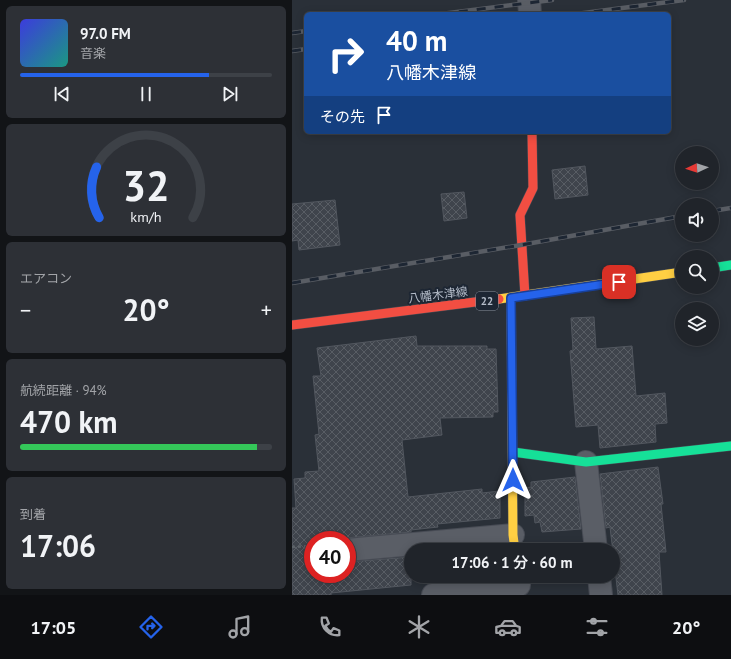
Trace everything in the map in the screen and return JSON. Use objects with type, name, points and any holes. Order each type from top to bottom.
[{"type":"street","points":[[529,0],[530,12]]},
{"type":"street","points":[[526,296],[520,215],[533,188],[532,134]]},
{"type":"street","points":[[719,267],[731,265]]},
{"type":"street","name":"八幡木津線","points":[[292,325],[526,296],[675,273]]},
{"type":"street","points":[[511,298],[514,543]]},
{"type":"street","points":[[513,452],[586,462],[731,446]]},
{"type":"street","points":[[586,462],[595,543]]},
{"type":"street","points":[[356,550],[404,548]]},
{"type":"street","points":[[600,583],[601,595]]},
{"type":"street","points":[[434,595],[519,585]]},
{"type":"path","points":[[292,547],[304,546]]},
{"type":"building","points":[[585,166],[588,195],[555,199],[552,170]]},
{"type":"building","points":[[464,192],[467,218],[444,221],[441,194]]},
{"type":"building","points":[[335,200],[340,245],[299,250],[298,240],[292,241],[292,204]]},
{"type":"building","points":[[594,317],[596,349],[632,346],[636,396],[665,393],[667,423],[655,424],[656,442],[600,448],[598,425],[576,427],[570,351],[573,350],[571,318]]},
{"type":"building","points":[[416,336],[417,346],[487,346],[487,349],[496,349],[498,412],[493,412],[493,417],[440,418],[442,435],[402,440],[408,497],[482,489],[482,493],[500,491],[500,518],[437,524],[438,527],[411,530],[411,532],[356,537],[356,531],[304,531],[304,583],[356,583],[356,561],[404,558],[404,583],[411,583],[411,585],[331,593],[331,595],[292,595],[292,508],[296,508],[294,479],[305,478],[305,472],[319,471],[315,435],[319,434],[313,376],[321,376],[317,348]]},
{"type":"building","points":[[658,467],[663,504],[661,504],[666,552],[659,552],[662,595],[618,595],[617,583],[620,583],[620,543],[612,543],[610,527],[606,528],[600,474]]},
{"type":"building","points":[[575,477],[581,529],[542,532],[540,522],[535,523],[534,515],[525,516],[525,488],[531,487],[531,482]]},
{"type":"railway","points":[[457,12],[552,0]]},
{"type":"railway","points":[[591,12],[684,0]]},
{"type":"railway","points":[[292,33],[304,31]]},
{"type":"railway","points":[[292,51],[304,49]]},
{"type":"railway","points":[[719,210],[731,208]]},
{"type":"railway","points":[[292,283],[521,245],[675,217]]},
{"type":"traffic: fast","points":[[719,267],[731,265]]},
{"type":"traffic: fast","points":[[513,452],[586,462],[731,446]]},
{"type":"traffic: slow","points":[[499,299],[675,273]]},
{"type":"traffic: slow","points":[[511,298],[514,543]]},
{"type":"traffic: jam","points":[[525,296],[520,215],[533,188],[532,134]]},
{"type":"traffic: jam","points":[[292,325],[499,299]]},
{"type":"route","points":[[513,480],[511,298],[619,282]]}]
